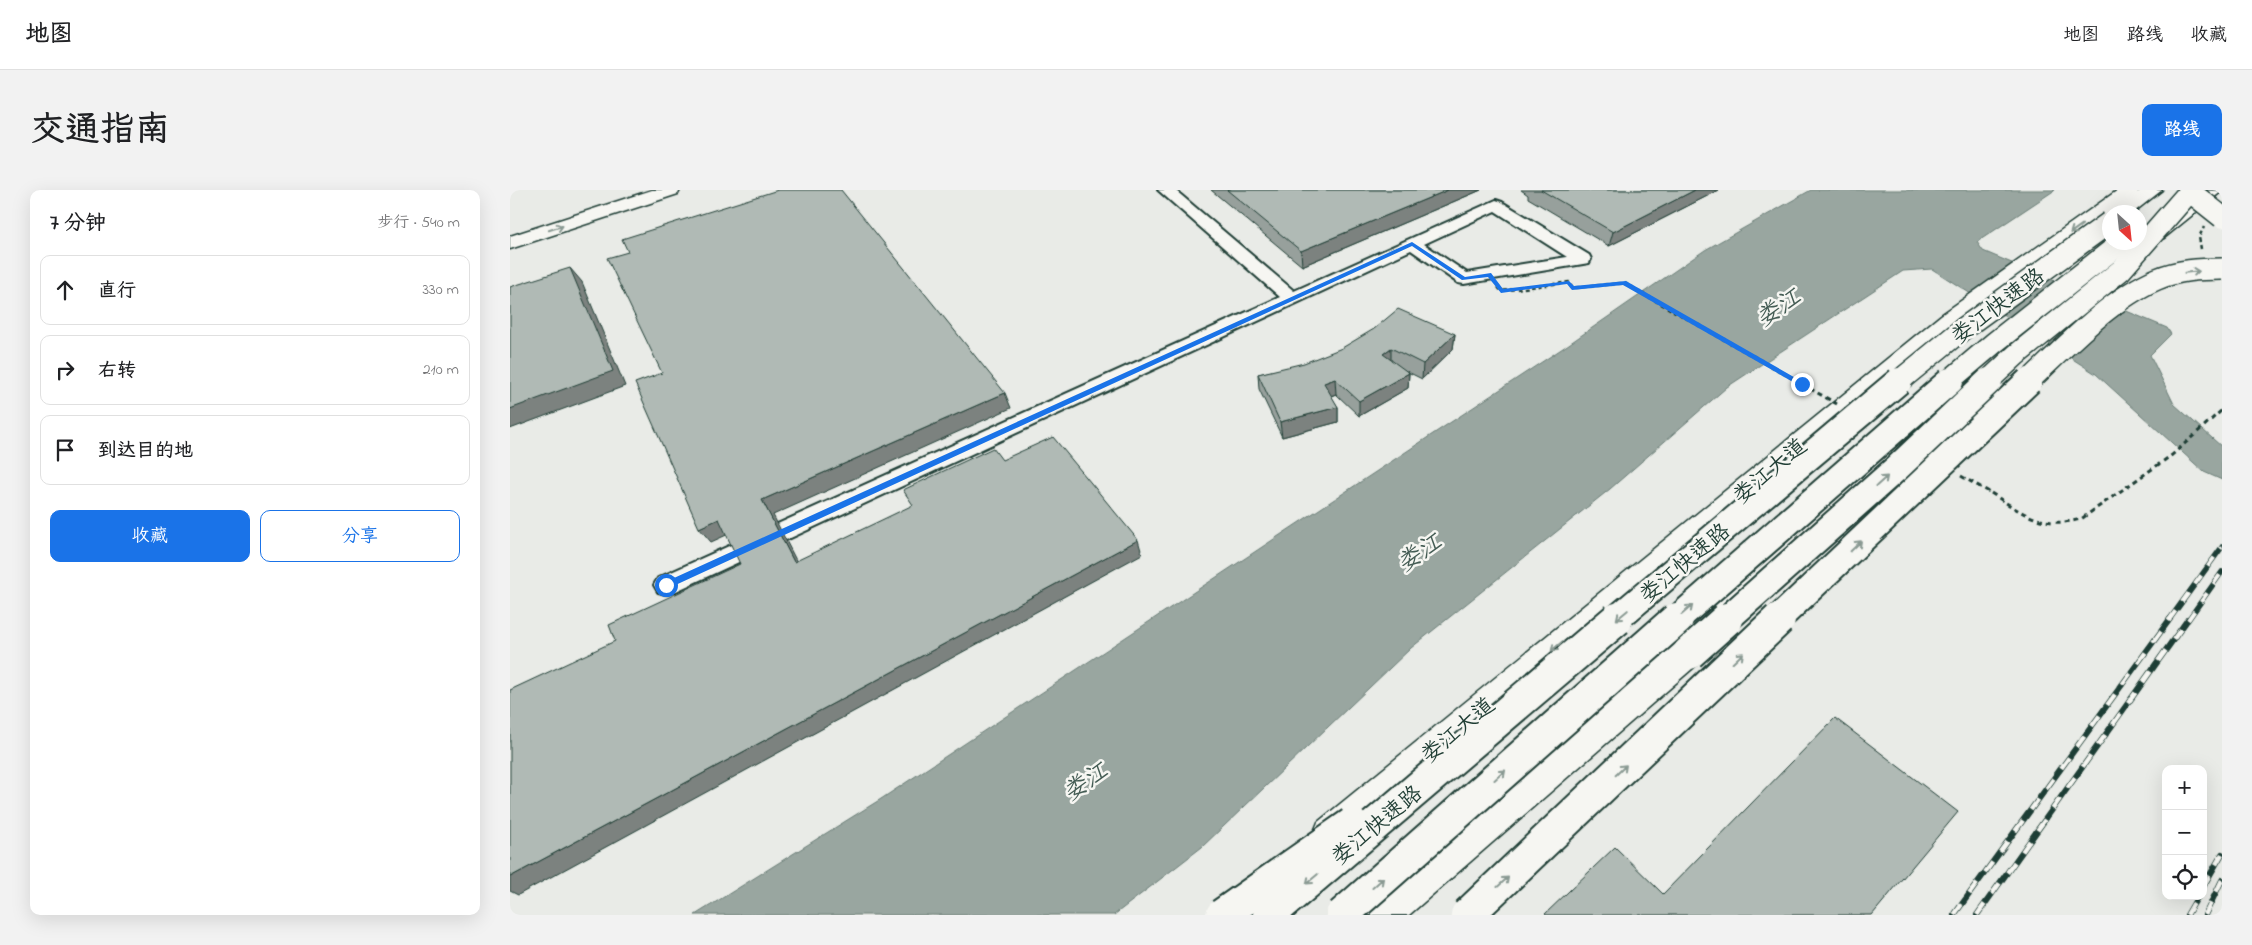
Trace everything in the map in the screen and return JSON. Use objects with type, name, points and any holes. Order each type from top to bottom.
[{"type":"main road","points":[[510,225],[618,190]]},
{"type":"main road","points":[[510,243],[671,190]]},
{"type":"main road","name":"娄江大道","points":[[1232,915],[1941,327],[2130,190]]},
{"type":"main road","points":[[2132,205],[2153,190]]},
{"type":"main road","points":[[2196,190],[2216,219]]},
{"type":"main road","points":[[2147,225],[2196,190]]},
{"type":"main road","points":[[1376,915],[1883,457],[2026,335],[2085,290],[2196,190]]},
{"type":"main road","points":[[1382,915],[1689,652],[1898,467],[2016,355],[2121,270],[2196,190]]},
{"type":"main road","name":"娄江快速路","points":[[1269,915],[1839,430],[1956,334],[2102,228]]},
{"type":"main road","name":"娄江快速路","points":[[1342,915],[1870,449],[1994,343],[2112,250]]},
{"type":"main road","points":[[1467,915],[2042,369],[2113,308],[2141,287],[2163,277],[2182,273],[2212,261]]},
{"type":"main road","points":[[1222,915],[1490,727]]},
{"type":"lane","points":[[1166,190],[1292,298]]},
{"type":"lane","points":[[666,585],[1412,243],[1496,205],[1583,259],[1464,279],[1412,243]]},
{"type":"path","points":[[2212,261],[2200,246],[2200,232],[2216,219]]},
{"type":"path","points":[[1489,275],[1501,291],[1569,282],[1572,288],[1624,283],[1802,384]]},
{"type":"path","points":[[1991,493],[2030,518],[2050,524],[2068,524],[2081,519],[2112,499],[2169,456],[2222,410]]},
{"type":"water","name":"娄江","points":[[1811,190],[2055,190],[1977,242],[1983,251],[2167,328],[2171,334],[2150,355],[2174,404],[2222,447],[2222,480],[2204,472],[2096,374],[1932,269],[1903,271],[1727,387],[1610,489],[1411,648],[1202,847],[1114,915],[695,915],[881,799],[1566,346],[1705,250]]},
{"type":"building","points":[[778,190],[841,190],[1005,393],[762,500],[794,562],[913,505],[903,490],[993,448],[1002,460],[1053,437],[1138,540],[510,877],[510,690],[615,641],[609,625],[740,564],[719,519],[699,528],[635,383],[662,373],[607,258],[628,252],[622,239]]},
{"type":"building","points":[[1227,190],[1448,190],[1301,251]]},
{"type":"building","points":[[1541,190],[1695,190],[1613,232]]},
{"type":"building","points":[[570,268],[613,371],[510,409],[510,287]]},
{"type":"building","points":[[1398,309],[1455,334],[1423,364],[1391,348],[1383,354],[1409,373],[1359,401],[1335,379],[1324,383],[1338,407],[1280,422],[1258,374],[1304,363],[1342,348],[1374,329]]},
{"type":"building","points":[[1835,718],[1958,812],[1872,915],[1545,914],[1615,847],[1663,894]]},
{"type":"railway","points":[[2169,620],[2222,547]]},
{"type":"railway","points":[[2188,620],[2222,572]]},
{"type":"railway","points":[[1954,915],[2170,619]]},
{"type":"railway","points":[[1977,915],[2188,619]]},
{"type":"railway","points":[[2207,880],[2222,854]]},
{"type":"railway","points":[[2205,915],[2222,880]]},
{"type":"railway","points":[[2187,915],[2196,900]]},
{"type":"route","points":[[666,585],[1412,243],[1464,279],[1489,275],[1501,291],[1569,282],[1572,288],[1624,283],[1802,384]]}]
